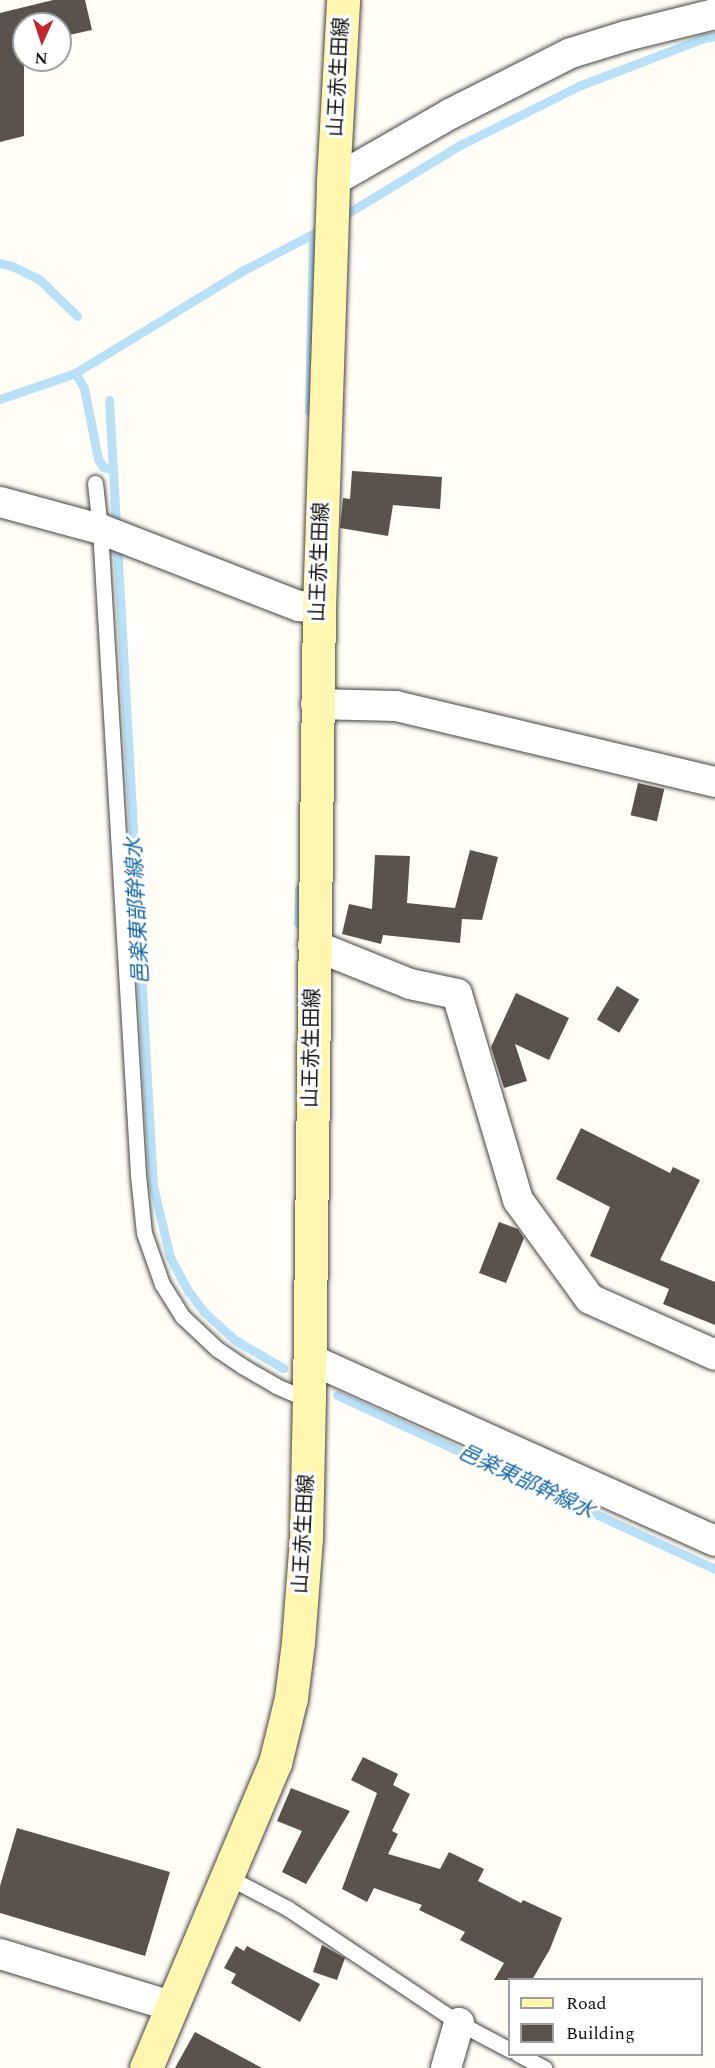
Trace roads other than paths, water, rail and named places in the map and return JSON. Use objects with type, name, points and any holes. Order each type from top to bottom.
[{"type":"main road","name":"山王赤生田線","points":[[146,2068],[275,1763],[291,1698],[306,1539],[310,1359],[316,704],[333,181],[343,0]]},
{"type":"street","points":[[333,181],[450,114],[571,53],[626,36],[715,14]]},
{"type":"street","points":[[0,502],[101,529],[299,606],[319,608]]},
{"type":"street","points":[[316,704],[396,706],[715,782]]},
{"type":"street","points":[[313,945],[410,984],[457,994],[518,1200],[590,1299],[715,1355]]},
{"type":"street","points":[[310,1359],[715,1541]]},
{"type":"street","points":[[0,1954],[171,2006]]},
{"type":"street","points":[[446,2068],[459,2024]]},
{"type":"lane","points":[[95,483],[101,529],[136,1152],[144,1233],[162,1284],[183,1317],[217,1349],[242,1366],[276,1386],[309,1400]]},
{"type":"lane","points":[[228,1877],[286,1908],[459,2024],[508,2049]]},
{"type":"lane","points":[[520,2056],[543,2068]]},
{"type":"waterway","points":[[338,219],[460,145],[581,85],[704,38],[715,36]]},
{"type":"waterway","points":[[0,399],[75,373],[244,270],[324,228]]},
{"type":"waterway","points":[[309,411],[313,235]]},
{"type":"waterway","points":[[0,263],[39,279],[77,316]]},
{"type":"waterway","points":[[75,373],[84,388],[98,459],[103,467],[112,469]]},
{"type":"waterway","name":"邑楽東部幹線水","points":[[109,400],[153,1186],[170,1257],[189,1292],[204,1312],[235,1340],[283,1368]]},
{"type":"waterway","points":[[298,923],[299,889]]},
{"type":"waterway","name":"邑楽東部幹線水","points":[[337,1395],[715,1569]]}]
